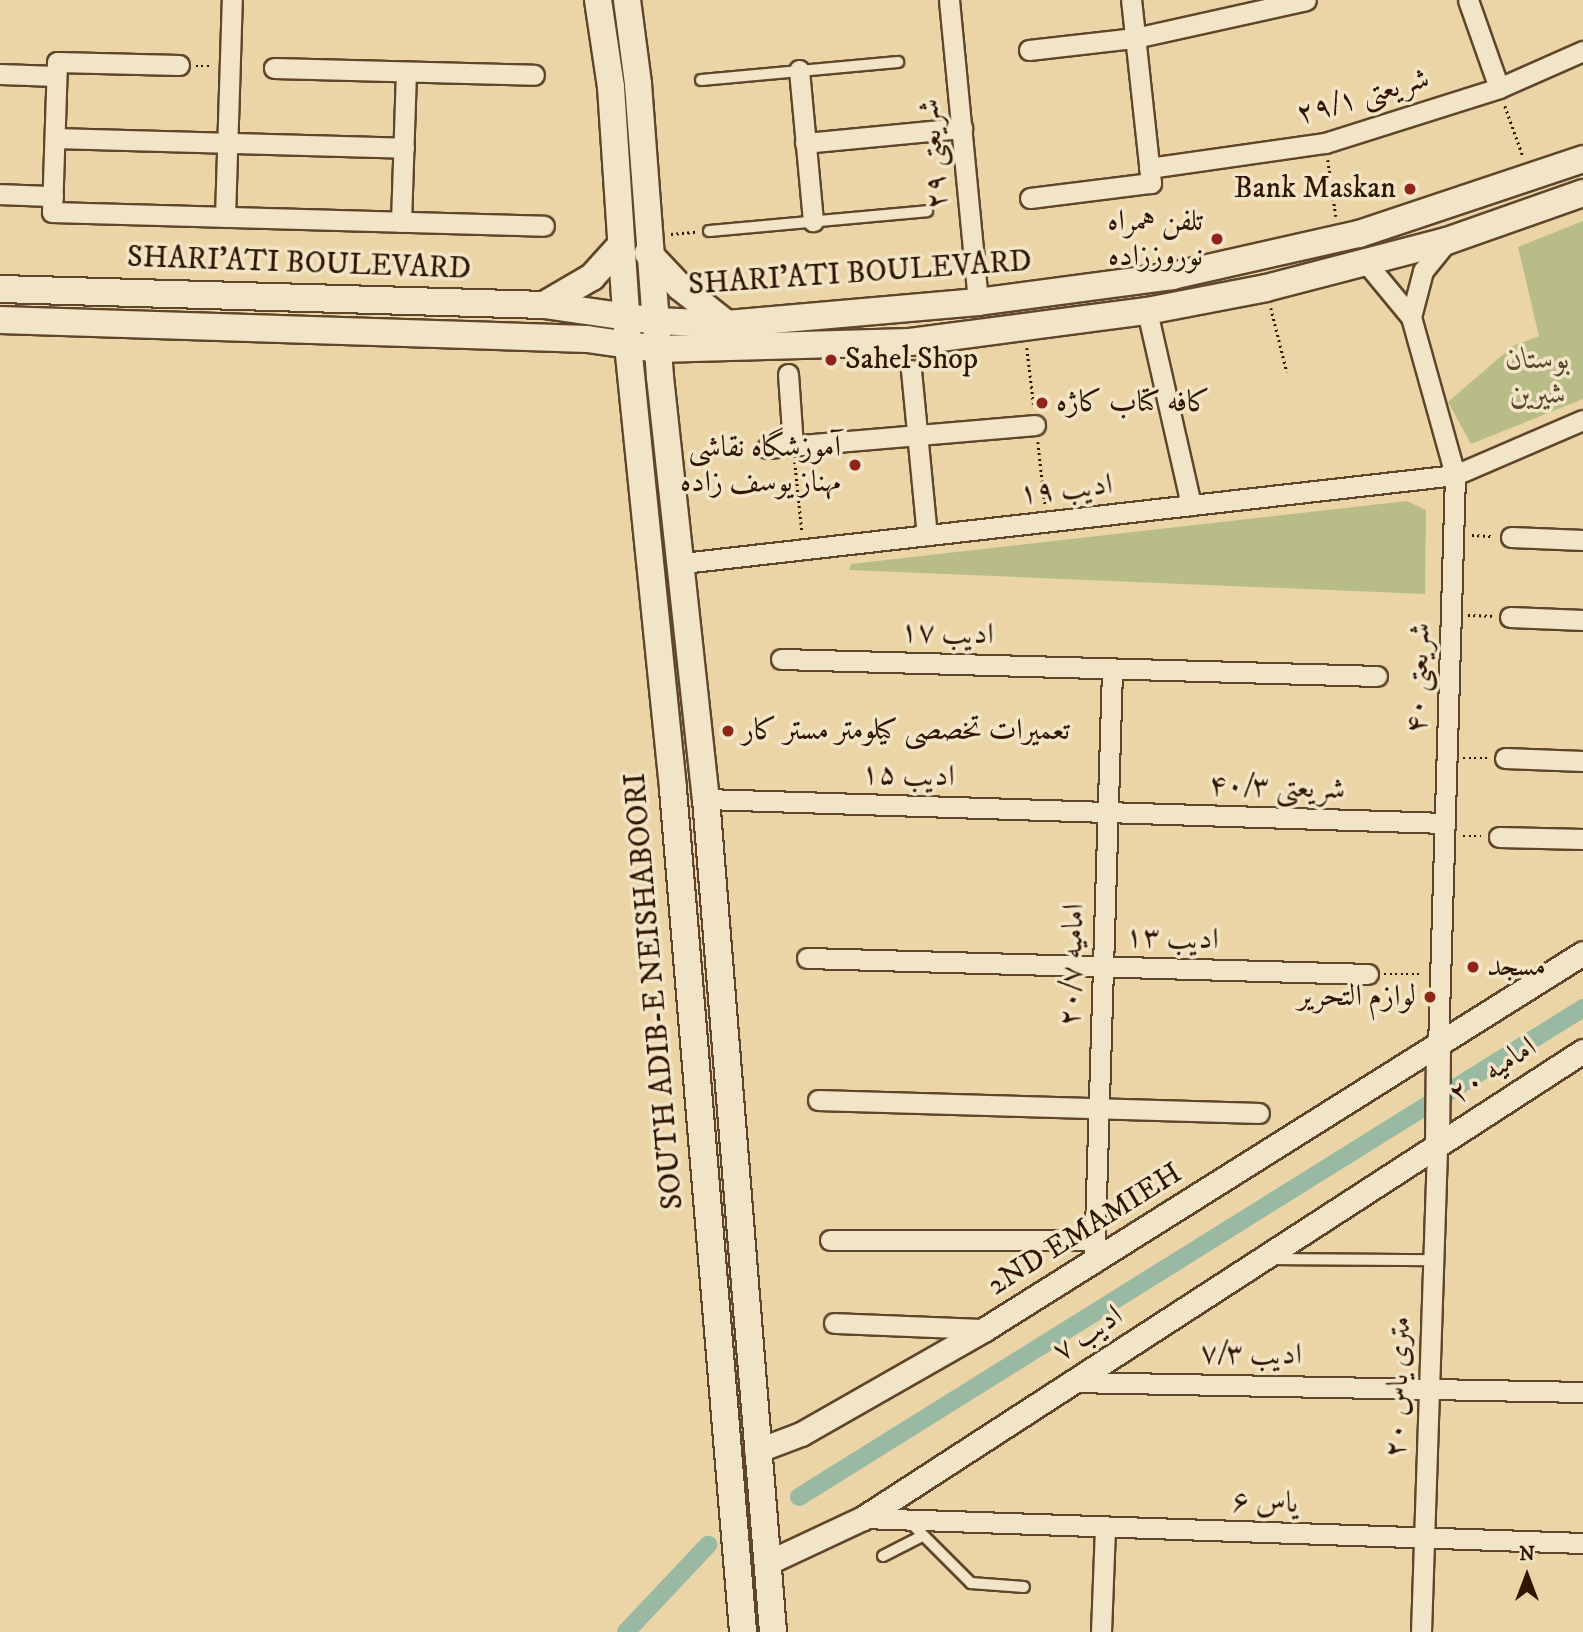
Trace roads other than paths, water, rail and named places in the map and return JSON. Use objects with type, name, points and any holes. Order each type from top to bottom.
[{"type":"main road","name":"SOUTH ADIB-E NEISHABOORI","points":[[598,0],[611,87],[628,345],[673,789],[743,1632]]},
{"type":"main road","points":[[626,0],[638,84],[655,321],[684,563],[706,799],[756,1451],[773,1632]]},
{"type":"main road","name":"SHARI'ATI BOULEVARD","points":[[0,289],[544,305],[626,318],[727,324],[978,302],[1172,276],[1360,234],[1583,159]]},
{"type":"main road","points":[[0,320],[587,338],[658,349],[909,342],[1147,311],[1266,288],[1368,265],[1447,241],[1583,193]]},
{"type":"main road","points":[[648,244],[680,287],[727,324]]},
{"type":"main road","points":[[544,305],[593,277],[620,246]]},
{"type":"street","points":[[225,217],[232,0]]},
{"type":"street","name":"شریعتی ۲۹","points":[[949,0],[978,302]]},
{"type":"street","points":[[1131,0],[1150,176]]},
{"type":"street","points":[[1468,0],[1499,88]]},
{"type":"street","points":[[1029,50],[1135,38],[1299,1]]},
{"type":"street","name":"شریعتی ۲۹/۱","points":[[1030,198],[1325,143],[1499,88],[1583,51]]},
{"type":"street","points":[[0,74],[57,69],[179,65]]},
{"type":"street","points":[[274,68],[534,75]]},
{"type":"street","points":[[52,204],[57,69]]},
{"type":"street","points":[[799,70],[813,221]]},
{"type":"street","points":[[401,222],[406,72]]},
{"type":"street","points":[[805,143],[962,128]]},
{"type":"street","points":[[54,138],[404,148]]},
{"type":"street","points":[[0,194],[52,204],[225,217],[544,226]]},
{"type":"street","points":[[1411,317],[1423,271],[1447,241]]},
{"type":"street","name":"شریعتی ۴۰","points":[[1368,265],[1411,317],[1455,475],[1438,1047]]},
{"type":"street","points":[[1147,311],[1191,505]]},
{"type":"street","points":[[911,370],[927,535]]},
{"type":"street","points":[[788,374],[793,446]]},
{"type":"street","name":"ادیب ۱۹","points":[[684,563],[1455,475],[1583,420]]},
{"type":"street","points":[[766,448],[1035,425]]},
{"type":"street","points":[[1511,537],[1583,540]]},
{"type":"street","points":[[1510,617],[1583,620]]},
{"type":"street","name":"ادیب ۱۷","points":[[781,659],[1377,676]]},
{"type":"street","name":"امامیه ۲۰/۷","points":[[1094,1252],[1112,669]]},
{"type":"street","points":[[1505,758],[1583,761]]},
{"type":"street","name":"ادیب ۱۵","points":[[706,799],[1107,813]]},
{"type":"street","name":"شریعتی ۴۰/۳","points":[[1107,813],[1444,829]]},
{"type":"street","points":[[1499,836],[1583,839]]},
{"type":"street","name":"امامیه ۲۰","points":[[1438,1047],[1583,953]]},
{"type":"street","name":"ادیب ۱۳","points":[[807,958],[1368,974]]},
{"type":"street","points":[[1437,1144],[1438,1047]]},
{"type":"street","name":"2ND EMAMIEH","points":[[756,1451],[801,1434],[985,1329],[1094,1252],[1438,1047]]},
{"type":"street","name":"امامیه ۲۰","points":[[1437,1144],[1583,1051]]},
{"type":"street","points":[[818,1100],[1259,1113]]},
{"type":"street","name":"ادیب ۷","points":[[767,1563],[863,1518],[1437,1144]]},
{"type":"street","name":"۲۰ متری یاس","points":[[1421,1632],[1437,1144]]},
{"type":"street","points":[[830,1240],[1094,1252]]},
{"type":"street","points":[[834,1323],[985,1329]]},
{"type":"street","name":"ادیب ۷/۳","points":[[1072,1382],[1583,1392]]},
{"type":"street","name":"یاس ۶","points":[[863,1518],[1583,1543]]},
{"type":"street","points":[[1101,1632],[1105,1528]]},
{"type":"lane","points":[[701,80],[898,62]]},
{"type":"lane","points":[[709,231],[927,211]]},
{"type":"lane","points":[[1260,1259],[1433,1260]]},
{"type":"lane","points":[[908,1521],[971,1583],[1024,1587]]},
{"type":"lane","points":[[883,1556],[922,1536]]},
{"type":"waterway","points":[[799,1497],[1583,1008]]},
{"type":"waterway","points":[[626,1632],[708,1545]]},
{"type":"place","name":"Bank Maskan","points":[[1410,189]]},
{"type":"place","name":"تلفن همراه نوروززاده","points":[[1217,239]]},
{"type":"place","name":"Sahel Shop","points":[[831,360]]},
{"type":"place","name":"کافه کتاب کاژه","points":[[1042,403]]},
{"type":"place","name":"آموزشگاه نقاشی مهناز یوسف زاده","points":[[855,465]]},
{"type":"place","name":"تعمیرات تخصصی کیلومتر مستر کار","points":[[728,731]]},
{"type":"place","name":"مسجد","points":[[1473,967]]},
{"type":"place","name":"لوازم التحریر","points":[[1430,997]]},
{"type":"park label","name":"بوستان شیرین","points":[[1538,377]]}]
